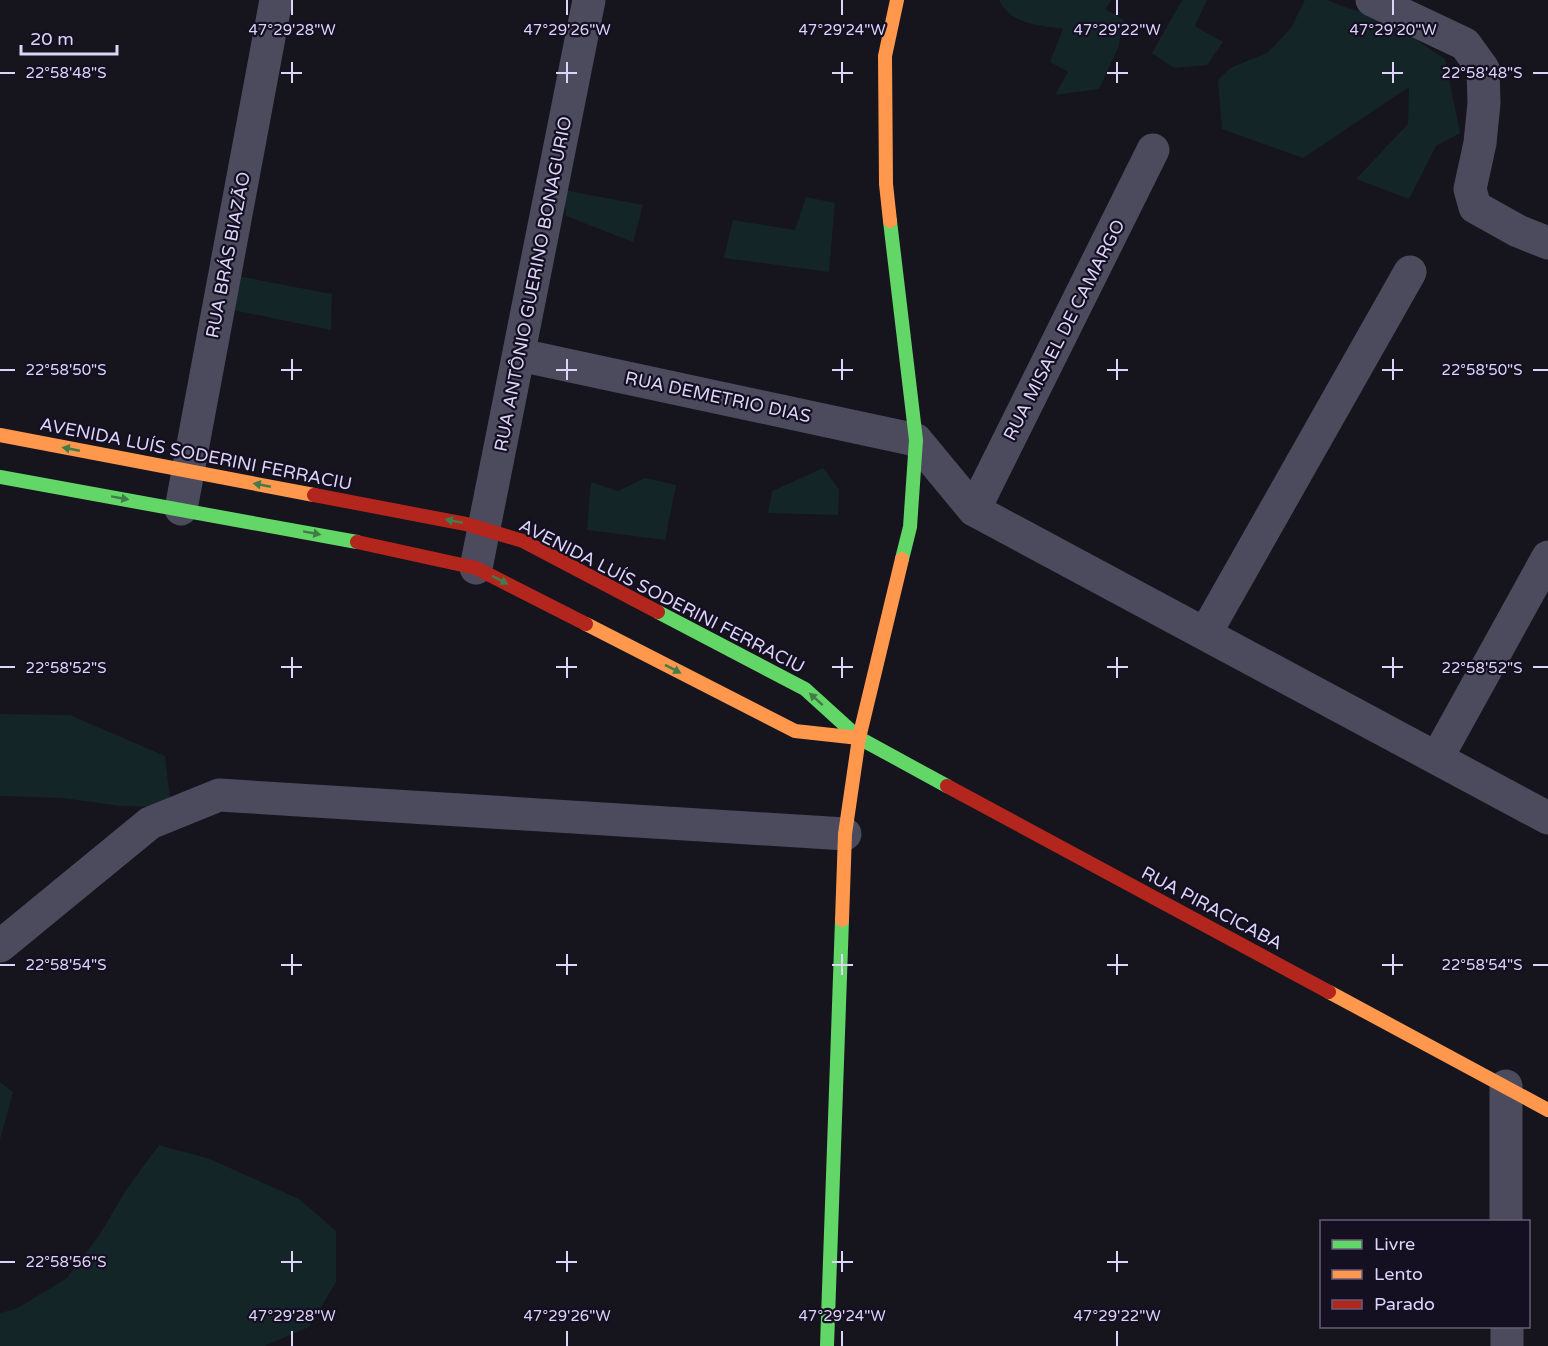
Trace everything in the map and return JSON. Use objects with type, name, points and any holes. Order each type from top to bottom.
[{"type":"street","name":"RUA BRÁS BIAZÃO","points":[[181,509],[276,0]]},
{"type":"street","name":"RUA ANTÔNIO GUERINO BONAGURIO","points":[[477,568],[589,0]]},
{"type":"street","points":[[827,1346],[845,834],[859,738],[910,527],[915,440],[886,184],[885,56],[897,0]]},
{"type":"street","points":[[1372,0],[1465,44],[1483,69],[1484,103],[1480,143],[1470,189],[1475,207],[1518,231],[1548,243]]},
{"type":"street","name":"RUA MISAEL DE CAMARGO","points":[[974,510],[1153,150]]},
{"type":"street","points":[[1205,634],[1410,272]]},
{"type":"street","name":"RUA DEMETRIO DIAS","points":[[520,355],[915,440]]},
{"type":"street","name":"AVENIDA LUÍS SODERINI FERRACIU","points":[[0,435],[466,524],[523,542],[804,689],[859,738]]},
{"type":"street","points":[[915,440],[974,510],[1548,818]]},
{"type":"street","points":[[0,477],[339,538],[477,568],[795,732],[859,738]]},
{"type":"street","points":[[1437,758],[1548,557]]},
{"type":"street","name":"RUA PIRACICABA","points":[[859,738],[1548,1110]]},
{"type":"street","points":[[0,946],[150,823],[219,795],[845,834]]},
{"type":"street","points":[[1506,1086],[1506,1220]]},
{"type":"street","points":[[1507,1328],[1507,1346]]},
{"type":"shaded area","points":[[999,0],[1112,0],[1105,9],[1124,20],[1118,48],[1099,89],[1055,95],[1068,72],[1050,62],[1063,29],[1035,25],[1018,19],[1004,8]]},
{"type":"shaded area","points":[[1182,0],[1207,0],[1195,26],[1223,42],[1207,65],[1174,68],[1152,53]]},
{"type":"shaded area","points":[[1305,0],[1327,0],[1384,18],[1445,59],[1460,133],[1436,146],[1409,199],[1356,179],[1408,124],[1409,87],[1303,158],[1222,129],[1218,80],[1230,68],[1267,53],[1291,28]]},
{"type":"shaded area","points":[[564,190],[643,205],[633,242],[566,216]]},
{"type":"shaded area","points":[[806,197],[835,203],[829,272],[724,258],[733,220],[795,230]]},
{"type":"shaded area","points":[[237,276],[332,294],[331,330],[233,310]]},
{"type":"shaded area","points":[[823,468],[839,489],[838,515],[768,513],[772,491]]},
{"type":"shaded area","points":[[645,478],[676,485],[665,540],[587,530],[591,482],[618,491]]},
{"type":"shaded area","points":[[0,714],[70,715],[165,756],[171,807],[120,806],[63,798],[0,796]]},
{"type":"shaded area","points":[[0,1082],[13,1092],[0,1140]]},
{"type":"shaded area","points":[[159,1145],[210,1159],[299,1199],[336,1231],[336,1282],[309,1327],[264,1346],[0,1346],[0,1313],[16,1309],[67,1278],[100,1234],[126,1190]]},
{"type":"traffic: fast","points":[[890,221],[916,440],[910,527],[902,559]]},
{"type":"traffic: fast","points":[[0,477],[357,542]]},
{"type":"traffic: fast","points":[[658,612],[805,689],[859,738],[947,786]]},
{"type":"traffic: fast","points":[[827,1346],[842,920]]},
{"type":"traffic: slow","points":[[890,221],[886,184],[885,56],[897,0]]},
{"type":"traffic: slow","points":[[0,435],[314,495]]},
{"type":"traffic: slow","points":[[842,920],[845,834],[859,738],[902,559]]},
{"type":"traffic: slow","points":[[586,624],[795,731],[859,738]]},
{"type":"traffic: slow","points":[[1329,992],[1548,1110]]},
{"type":"traffic: jam","points":[[314,495],[466,524],[523,541],[658,612]]},
{"type":"traffic: jam","points":[[357,542],[476,568],[586,624]]},
{"type":"traffic: jam","points":[[947,786],[1329,992]]}]
